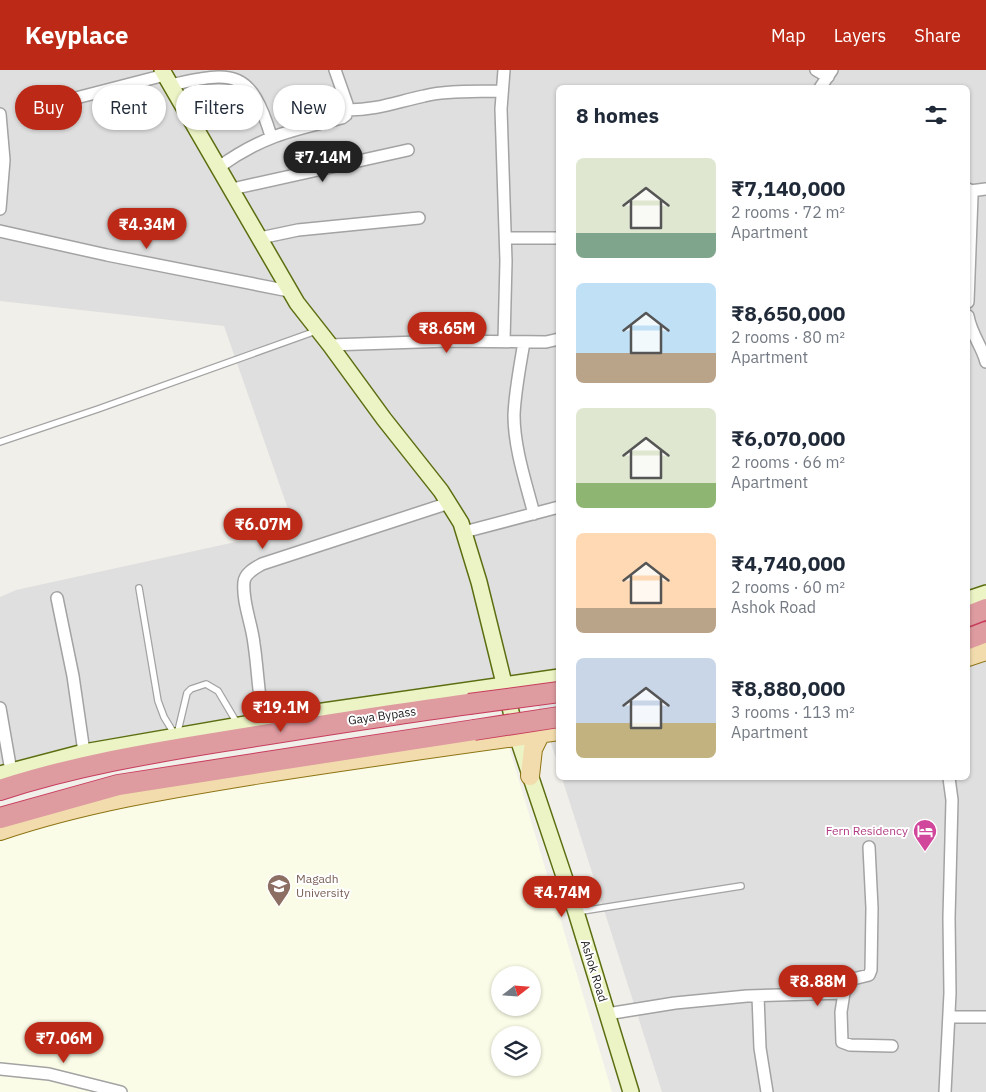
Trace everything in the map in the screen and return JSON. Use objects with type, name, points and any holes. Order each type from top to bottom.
[{"type":"highway","points":[[970,615],[986,609]]},
{"type":"highway","points":[[970,638],[986,632]]},
{"type":"highway","name":"Gaya Bypass","points":[[0,790],[88,767],[173,750],[359,719],[556,692]]},
{"type":"highway","points":[[0,818],[118,785],[556,717]]},
{"type":"main road","points":[[970,656],[986,651]]},
{"type":"main road","points":[[0,831],[133,795],[556,731]]},
{"type":"main road","points":[[527,735],[532,748],[530,776]]},
{"type":"street","points":[[219,167],[254,144],[271,136],[342,118],[346,115],[348,110],[335,70]]},
{"type":"street","points":[[504,70],[501,134],[506,238],[504,340]]},
{"type":"street","points":[[816,70],[830,74],[822,85]]},
{"type":"street","points":[[82,97],[166,77],[213,74],[232,76],[243,81],[253,90],[263,108],[271,136]]},
{"type":"street","points":[[166,77],[289,291],[458,515],[504,685],[527,735]]},
{"type":"street","points":[[348,110],[374,109],[425,95],[502,91]]},
{"type":"street","points":[[0,114],[4,160],[0,209]]},
{"type":"street","points":[[232,189],[408,150]]},
{"type":"street","points":[[970,190],[986,189]]},
{"type":"street","points":[[970,193],[972,196],[970,249]]},
{"type":"street","points":[[260,238],[298,230],[419,218]]},
{"type":"street","points":[[0,231],[107,255],[289,291]]},
{"type":"street","points":[[506,238],[556,238]]},
{"type":"street","points":[[970,324],[973,336],[984,354],[986,362]]},
{"type":"street","points":[[330,345],[504,340],[546,342],[556,340]]},
{"type":"street","points":[[524,342],[515,424],[523,470],[534,514]]},
{"type":"street","points":[[264,721],[259,699],[254,643],[244,591],[244,580],[248,573],[262,564],[449,503]]},
{"type":"street","points":[[464,532],[556,508]]},
{"type":"street","points":[[970,598],[986,593]]},
{"type":"street","points":[[58,598],[73,676],[84,752]]},
{"type":"street","points":[[0,708],[5,773],[84,752],[238,725],[556,677]]},
{"type":"street","name":"Ashok Road","points":[[530,776],[576,912],[631,1092]]},
{"type":"street","points":[[945,1092],[949,1017],[952,824],[949,780]]},
{"type":"street","points":[[869,847],[872,908],[871,970],[869,975],[851,981],[844,993],[841,1012],[842,1042],[850,1045],[892,1046]]},
{"type":"street","points":[[607,1014],[676,1003],[758,996],[844,993]]},
{"type":"street","points":[[758,996],[760,1048],[767,1092]]},
{"type":"street","points":[[949,1017],[986,1017]]},
{"type":"street","points":[[0,1069],[49,1074],[120,1092]]},
{"type":"lane","points":[[0,442],[318,330]]},
{"type":"lane","points":[[139,588],[158,701],[164,717],[176,737]]},
{"type":"lane","points":[[176,737],[187,693],[191,689],[206,684],[218,692],[238,725]]},
{"type":"lane","points":[[576,912],[741,886]]},
{"type":"shaded area","points":[[0,70],[986,70],[986,1092],[662,1092],[563,780],[970,780],[970,85],[556,85],[556,758],[533,691],[50,778],[0,794],[0,597],[16,590],[295,529],[224,326],[0,301]]},
{"type":"shaded area","name":"Magadh University","points":[[506,737],[612,1092],[0,1092],[0,838],[59,811]]},
{"type":"place","name":"Fern Residency","points":[[925,852]]},
{"type":"place","name":"Magadh University","points":[[279,907]]}]
